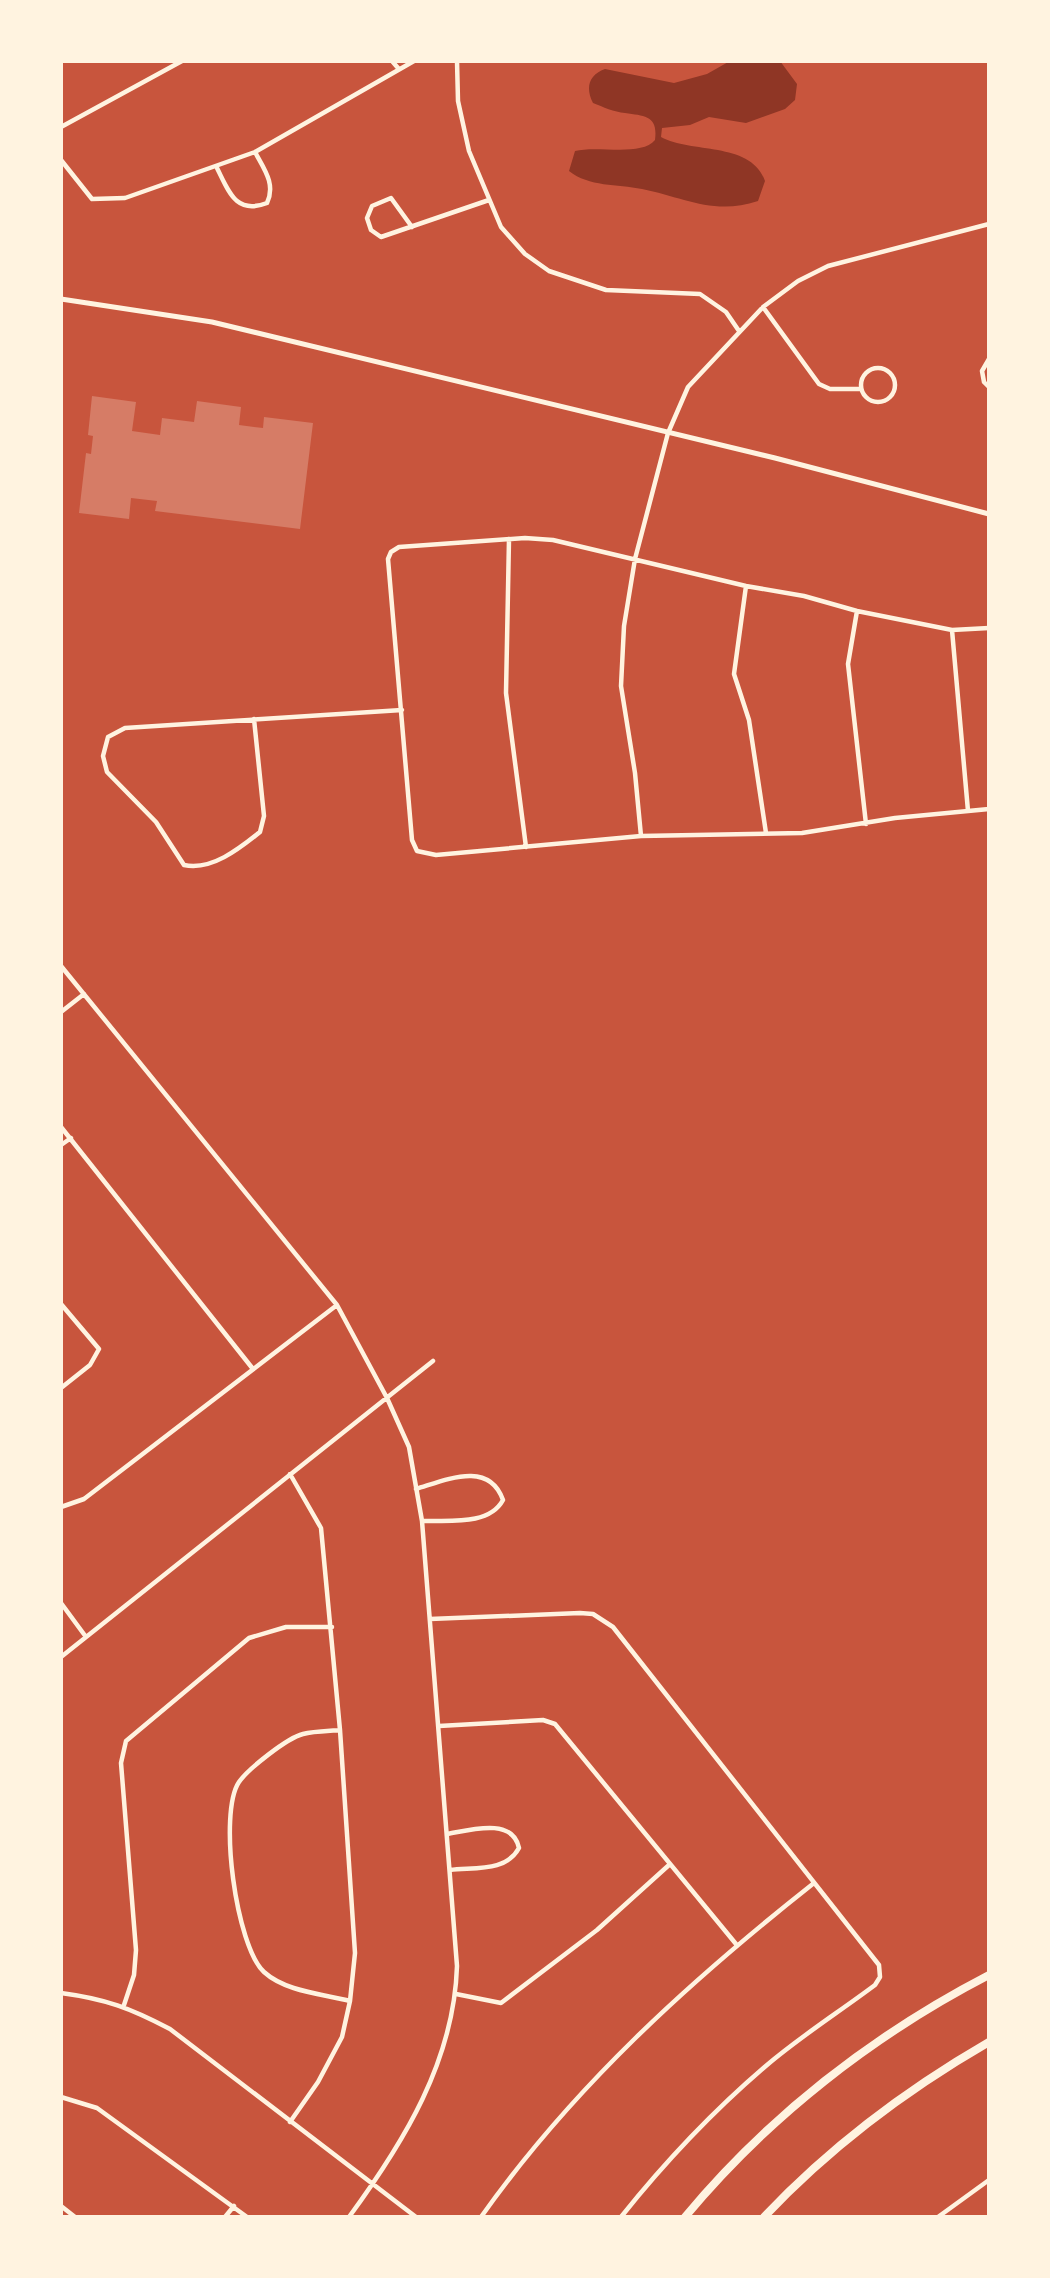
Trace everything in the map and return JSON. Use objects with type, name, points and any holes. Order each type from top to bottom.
[{"type":"highway","points":[[685,2217],[746,2151],[823,2083],[899,2027],[989,1975]]},
{"type":"highway","points":[[764,2217],[820,2162],[872,2119],[924,2081],[989,2042]]},
{"type":"street","points":[[61,127],[182,61]]},
{"type":"street","points":[[392,61],[398,68]]},
{"type":"street","points":[[61,160],[92,200],[125,198],[217,168],[255,152],[414,61]]},
{"type":"street","points":[[457,61],[458,101],[469,151],[500,227],[525,254],[549,271],[606,290],[700,294],[726,312],[739,331]]},
{"type":"street","points":[[217,168],[233,201],[245,207],[267,203],[272,193],[271,183],[255,152]]},
{"type":"street","points":[[412,226],[391,198],[372,206],[367,218],[372,230],[381,237],[489,200]]},
{"type":"street","points":[[641,836],[635,773],[621,686],[624,626],[635,559],[668,433],[688,387],[762,307],[798,281],[828,266],[989,224]]},
{"type":"street","points":[[61,299],[216,323],[989,514]]},
{"type":"street","points":[[762,307],[819,384],[830,389],[861,389]]},
{"type":"street","points":[[989,359],[982,371],[984,382],[989,387]]},
{"type":"street","points":[[882,368],[895,380],[894,392],[881,402],[866,398],[861,389],[862,378],[870,369],[882,368]]},
{"type":"street","points":[[509,539],[506,693],[526,847]]},
{"type":"street","points":[[989,628],[952,630],[857,611],[804,596],[746,586],[553,540],[509,539],[399,547],[391,552],[388,559],[412,840],[417,852],[436,855],[641,836],[802,833],[989,809]]},
{"type":"street","points":[[746,586],[734,674],[749,720],[766,833]]},
{"type":"street","points":[[857,611],[848,664],[866,824]]},
{"type":"street","points":[[952,630],[968,811]]},
{"type":"street","points":[[254,719],[264,816],[260,832],[198,868],[184,865],[156,822],[107,772],[103,756],[108,737],[125,728],[254,719],[402,709]]},
{"type":"street","points":[[61,966],[337,1305],[387,1398],[408,1447],[422,1521],[450,1870],[456,1994],[435,2074],[420,2110],[349,2217]]},
{"type":"street","points":[[61,1012],[84,994]]},
{"type":"street","points":[[61,1127],[253,1369]]},
{"type":"street","points":[[61,1145],[71,1138]]},
{"type":"street","points":[[61,1304],[99,1349],[90,1365],[61,1388]]},
{"type":"street","points":[[61,1507],[84,1499],[337,1305]]},
{"type":"street","points":[[61,1657],[433,1361]]},
{"type":"street","points":[[290,1474],[321,1528],[332,1627],[355,1953],[351,2001],[342,2037],[318,2082],[290,2122]]},
{"type":"street","points":[[416,1489],[463,1475],[485,1476],[499,1488],[503,1500],[498,1511],[484,1517],[422,1521]]},
{"type":"street","points":[[61,1603],[86,1637]]},
{"type":"street","points":[[430,1619],[580,1613],[593,1614],[613,1627],[878,1962],[880,1974],[875,1985],[787,2049],[732,2096],[677,2152],[621,2217]]},
{"type":"street","points":[[124,2005],[134,1975],[136,1950],[121,1763],[126,1741],[249,1638],[286,1627],[332,1627]]},
{"type":"street","points":[[439,1726],[543,1720],[555,1724],[736,1944]]},
{"type":"street","points":[[340,1730],[302,1734],[255,1765],[239,1782],[229,1802],[235,1899],[248,1951],[264,1972],[286,1985],[351,2001]]},
{"type":"street","points":[[447,1834],[499,1829],[510,1832],[517,1839],[519,1848],[514,1857],[503,1865],[450,1870]]},
{"type":"street","points":[[456,1994],[501,2003],[597,1930],[669,1865]]},
{"type":"street","points":[[481,2217],[599,2071],[736,1944],[814,1883]]},
{"type":"street","points":[[61,1993],[102,1998],[124,2005],[170,2029],[415,2217]]},
{"type":"street","points":[[61,2097],[97,2108],[247,2217]]},
{"type":"street","points":[[938,2217],[989,2180]]},
{"type":"street","points":[[61,2206],[75,2217]]},
{"type":"street","points":[[225,2217],[234,2206]]},
{"type":"shaded area","points":[[730,61],[780,61],[797,84],[795,100],[785,109],[746,123],[709,117],[690,125],[662,128],[661,137],[734,154],[747,160],[758,168],[765,181],[758,201],[727,207],[699,204],[642,189],[585,180],[569,171],[575,151],[640,148],[655,140],[655,126],[649,119],[593,103],[589,87],[595,75],[605,69],[674,83],[707,74]]},
{"type":"building","points":[[92,396],[136,402],[132,431],[160,435],[162,418],[194,422],[197,401],[241,407],[239,425],[263,428],[264,417],[313,423],[300,529],[155,511],[157,501],[131,498],[129,519],[79,513],[86,453],[91,454],[93,436],[88,435]]}]
